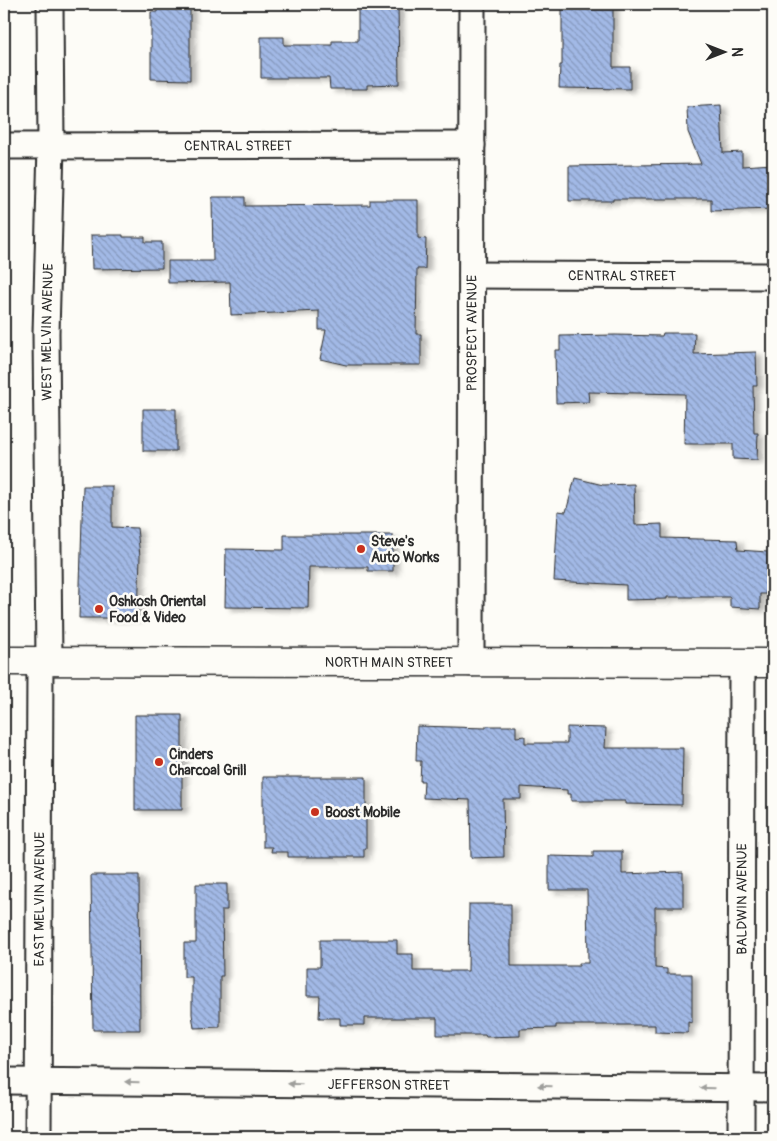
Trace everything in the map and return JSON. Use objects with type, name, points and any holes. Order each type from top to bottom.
[{"type":"main road","name":"NORTH MAIN STREET","points":[[4,662],[773,662]]},
{"type":"street","name":"WEST MELVIN AVENUE","points":[[44,661],[50,4]]},
{"type":"street","name":"PROSPECT AVENUE","points":[[471,663],[472,4]]},
{"type":"street","name":"CENTRAL STREET","points":[[4,146],[472,145]]},
{"type":"street","name":"CENTRAL STREET","points":[[472,275],[773,276]]},
{"type":"street","name":"EAST MELVIN AVENUE","points":[[38,1137],[44,661]]},
{"type":"street","name":"BALDWIN AVENUE","points":[[740,1137],[742,663]]},
{"type":"street","name":"JEFFERSON STREET","points":[[4,1081],[773,1088]]},
{"type":"building","points":[[157,4],[190,4],[190,80],[151,79],[151,12],[157,12]]},
{"type":"building","points":[[358,4],[398,4],[399,84],[367,85],[367,89],[330,89],[329,78],[261,78],[261,37],[284,37],[284,45],[332,45],[332,41],[358,41]]},
{"type":"building","points":[[562,4],[613,4],[613,67],[630,67],[630,89],[559,88],[560,65],[562,65]]},
{"type":"building","points":[[721,105],[723,153],[742,152],[742,166],[773,164],[773,209],[711,211],[711,199],[569,201],[569,166],[701,164],[688,132],[687,107]]},
{"type":"building","points":[[212,197],[245,197],[245,206],[370,205],[370,200],[418,200],[418,238],[426,239],[425,269],[417,269],[416,334],[421,334],[421,365],[346,365],[320,359],[326,330],[319,330],[319,311],[231,315],[230,282],[168,283],[168,261],[213,261]]},
{"type":"building","points":[[91,235],[145,237],[145,242],[162,242],[162,268],[92,269]]},
{"type":"building","points":[[663,333],[695,333],[694,354],[756,352],[757,386],[753,386],[754,433],[758,433],[757,460],[733,459],[733,444],[684,444],[685,394],[588,392],[589,402],[556,403],[555,350],[560,350],[560,336],[662,336]]},
{"type":"building","points":[[143,409],[176,409],[176,451],[143,451]]},
{"type":"building","points":[[575,478],[603,485],[634,484],[635,525],[662,524],[662,538],[737,540],[738,550],[768,552],[766,594],[760,594],[760,609],[730,607],[730,597],[667,597],[667,599],[626,600],[626,585],[554,581],[558,511],[566,512]]},
{"type":"building","points":[[83,486],[112,486],[112,527],[137,528],[140,556],[138,618],[79,618]]},
{"type":"building","points":[[284,535],[393,535],[393,571],[368,571],[368,567],[309,567],[308,608],[225,607],[226,549],[284,550]]},
{"type":"building","name":"Cinders Charcoal Grill","points":[[135,715],[182,715],[182,810],[135,810]]},
{"type":"building","points":[[417,726],[486,728],[486,726],[516,726],[516,737],[525,736],[525,743],[567,743],[567,727],[606,728],[605,748],[683,748],[682,805],[625,804],[625,801],[571,801],[571,794],[567,794],[567,790],[521,787],[521,799],[503,799],[504,857],[471,858],[470,800],[423,798],[424,781],[420,781],[421,761],[416,761]]},
{"type":"building","name":"Boost Mobile","points":[[263,777],[366,777],[366,849],[364,849],[364,857],[288,857],[288,852],[271,852],[272,847],[263,847]]},
{"type":"building","points":[[593,851],[622,851],[622,874],[683,872],[683,907],[655,907],[655,968],[667,969],[667,974],[692,974],[692,1023],[688,1022],[688,1033],[655,1032],[655,1025],[556,1025],[556,1028],[520,1029],[520,1036],[486,1037],[485,1035],[437,1035],[437,1018],[364,1018],[364,1025],[340,1025],[340,1018],[319,1018],[320,996],[307,996],[307,967],[320,967],[320,940],[397,940],[397,954],[413,954],[413,971],[468,971],[469,904],[511,904],[511,966],[579,966],[579,963],[588,963],[587,890],[549,890],[549,856],[593,857]]},
{"type":"building","points":[[91,875],[139,875],[140,1030],[93,1030]]},
{"type":"building","points":[[196,884],[227,884],[227,910],[222,910],[223,976],[220,976],[220,1027],[194,1028],[192,977],[184,977],[184,943],[196,943]]},
{"type":"place","name":"Steve's Auto Works","points":[[361,549]]},
{"type":"place","name":"Oshkosh Oriental Food & Video","points":[[99,609]]},
{"type":"place","name":"Cinders Charcoal Grill","points":[[159,762]]},
{"type":"place","name":"Boost Mobile","points":[[315,812]]}]
